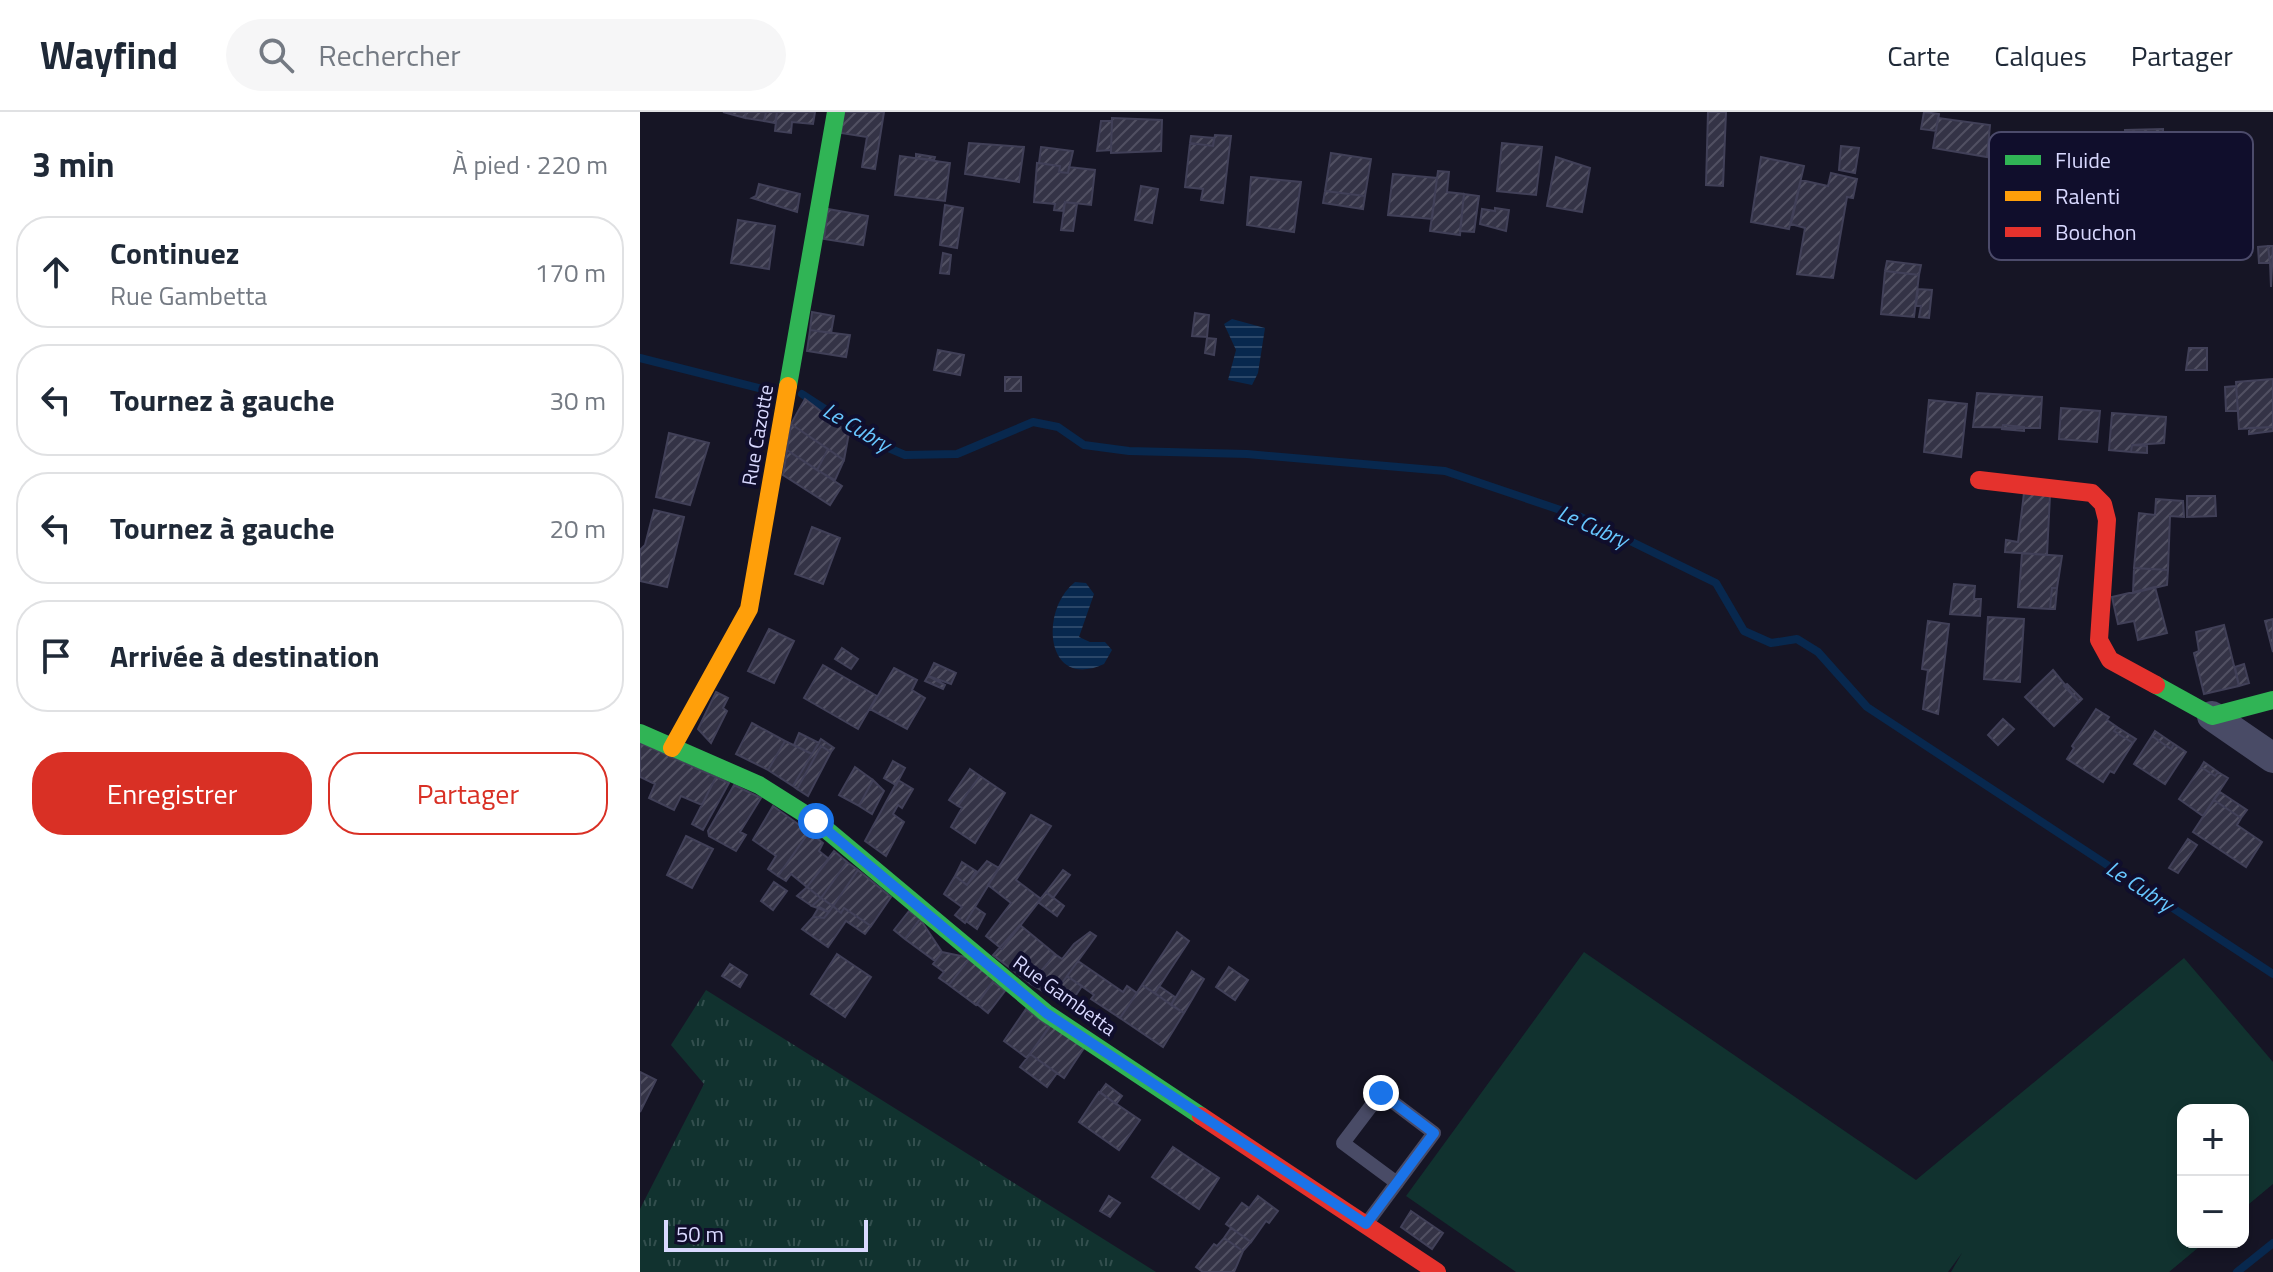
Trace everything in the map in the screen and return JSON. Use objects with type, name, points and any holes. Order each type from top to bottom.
[{"type":"street","name":"Rue Cazotte","points":[[672,748],[749,609],[836,112]]},
{"type":"street","points":[[1979,480],[2092,493],[2103,504],[2107,520],[2099,640],[2110,660],[2212,716],[2273,758]]},
{"type":"street","points":[[2212,716],[2273,700]]},
{"type":"street","name":"Rue Gambetta","points":[[640,733],[759,785],[816,821],[1046,1013],[1437,1272]]},
{"type":"lane","points":[[1366,1224],[1397,1183],[1434,1133],[1381,1093],[1343,1143],[1397,1183]]},
{"type":"green space","points":[[1584,952],[1916,1180],[2184,958],[2273,1062],[2273,1184],[2249,1204],[2249,1104],[2177,1104],[2177,1248],[2198,1248],[2169,1272],[1951,1272],[1962,1253],[1948,1272],[1516,1272],[1406,1196]]},
{"type":"green space","points":[[706,990],[1156,1272],[640,1272],[640,1209],[704,1084],[671,1045]]},
{"type":"water","points":[[1232,319],[1265,328],[1258,373],[1252,385],[1228,380],[1236,350],[1224,324]]},
{"type":"water","points":[[1075,582],[1086,583],[1094,594],[1079,637],[1090,642],[1105,642],[1112,650],[1104,664],[1084,669],[1070,667],[1059,657],[1054,644],[1056,610],[1063,595]]},
{"type":"building","points":[[723,112],[746,112],[745,118]]},
{"type":"building","points":[[746,112],[766,112],[764,121],[745,118]]},
{"type":"building","points":[[766,112],[777,112],[775,123],[764,121]]},
{"type":"building","points":[[777,112],[815,112],[813,124],[792,122],[791,133],[775,131]]},
{"type":"building","points":[[844,112],[884,112],[875,169],[862,167],[867,137],[841,133]]},
{"type":"building","points":[[1708,112],[1726,112],[1723,186],[1706,185]]},
{"type":"building","points":[[1924,112],[1939,114],[1936,131],[1921,129]]},
{"type":"building","points":[[1112,118],[1162,120],[1161,151],[1111,153]]},
{"type":"building","points":[[1938,118],[1990,125],[1987,157],[1933,148]]},
{"type":"building","points":[[1101,121],[1112,121],[1111,150],[1097,151]]},
{"type":"building","points":[[2163,129],[2163,132],[2125,132]]},
{"type":"building","points":[[1215,135],[1231,136],[1223,203],[1201,200],[1203,189],[1185,187],[1190,143],[1213,146]]},
{"type":"building","points":[[1191,136],[1214,138],[1213,146],[1190,143]]},
{"type":"building","points":[[969,143],[1024,147],[1019,182],[965,174]]},
{"type":"building","points":[[1502,143],[1542,147],[1536,195],[1497,191]]},
{"type":"building","points":[[1841,146],[1859,148],[1855,173],[1839,170]]},
{"type":"building","points":[[1041,147],[1073,151],[1068,173],[1059,172],[1060,166],[1039,163]]},
{"type":"building","points":[[1331,153],[1371,159],[1365,196],[1325,191]]},
{"type":"building","points":[[916,154],[935,157],[934,160],[916,158]]},
{"type":"building","points":[[900,156],[950,163],[945,201],[895,195]]},
{"type":"building","points":[[1556,157],[1590,168],[1582,212],[1547,206]]},
{"type":"building","points":[[1761,157],[1804,166],[1789,229],[1751,222]]},
{"type":"building","points":[[1037,163],[1060,166],[1059,172],[1068,173],[1069,167],[1095,170],[1091,205],[1065,202],[1063,211],[1054,210],[1055,204],[1034,202]]},
{"type":"building","points":[[1438,171],[1449,172],[1447,192],[1464,194],[1460,235],[1430,231]]},
{"type":"building","points":[[1831,173],[1857,179],[1853,198],[1847,197],[1833,278],[1797,274],[1805,228],[1791,224],[1801,180],[1828,186]]},
{"type":"building","points":[[1393,174],[1437,178],[1432,219],[1388,215]]},
{"type":"building","points":[[1251,177],[1301,182],[1294,232],[1247,225]]},
{"type":"building","points":[[759,184],[800,194],[797,212],[752,198],[756,196]]},
{"type":"building","points":[[1141,186],[1158,189],[1152,223],[1135,220]]},
{"type":"building","points":[[1325,191],[1365,196],[1363,209],[1323,203]]},
{"type":"building","points":[[1464,194],[1479,196],[1474,232],[1460,231]]},
{"type":"building","points":[[1065,202],[1077,204],[1073,231],[1061,230]]},
{"type":"building","points":[[945,205],[963,208],[957,248],[940,245]]},
{"type":"building","points":[[1495,208],[1509,210],[1506,231],[1480,224],[1482,209],[1495,211]]},
{"type":"building","points":[[828,209],[868,216],[863,245],[824,239]]},
{"type":"building","points":[[738,220],[775,226],[769,269],[731,263]]},
{"type":"building","points":[[2268,246],[2270,263],[2259,263],[2258,247]]},
{"type":"building","points":[[2268,246],[2273,246],[2271,287],[2270,263]]},
{"type":"building","points":[[943,253],[951,255],[949,274],[940,273]]},
{"type":"building","points":[[1887,261],[1921,265],[1919,275],[1885,271]]},
{"type":"building","points":[[1885,271],[1919,275],[1914,317],[1881,314]]},
{"type":"building","points":[[1918,289],[1932,290],[1929,318],[1919,317],[1921,306],[1916,306]]},
{"type":"building","points":[[812,312],[834,316],[831,333],[810,330]]},
{"type":"building","points":[[1195,313],[1209,315],[1207,337],[1192,336]]},
{"type":"building","points":[[810,330],[850,335],[846,357],[807,351]]},
{"type":"building","points":[[1207,338],[1216,339],[1214,355],[1205,353]]},
{"type":"building","points":[[2189,348],[2207,348],[2207,370],[2186,370]]},
{"type":"building","points":[[938,350],[964,355],[960,375],[934,370]]},
{"type":"building","points":[[1005,377],[1021,377],[1021,391],[1005,391]]},
{"type":"building","points":[[2273,379],[2273,427],[2239,429],[2236,382]]},
{"type":"building","points":[[2236,386],[2238,411],[2226,411],[2225,387]]},
{"type":"building","points":[[1977,393],[2042,397],[2040,428],[1973,427]]},
{"type":"building","points":[[805,399],[849,433],[844,460],[791,424]]},
{"type":"building","points":[[1929,400],[1967,404],[1961,457],[1924,452]]},
{"type":"building","points":[[2061,408],[2100,411],[2097,442],[2059,439]]},
{"type":"building","points":[[2112,413],[2166,417],[2164,443],[2132,445],[2131,452],[2109,450]]},
{"type":"building","points":[[791,424],[828,449],[817,470],[787,450]]},
{"type":"building","points":[[2003,425],[2024,427],[2024,431],[2002,429]]},
{"type":"building","points":[[2273,427],[2273,431],[2249,434],[2249,428]]},
{"type":"building","points":[[669,433],[709,443],[690,505],[656,497]]},
{"type":"building","points":[[2132,445],[2147,446],[2147,453],[2131,452]]},
{"type":"building","points":[[828,449],[844,460],[835,480],[817,470]]},
{"type":"building","points":[[787,450],[842,486],[830,505],[783,475]]},
{"type":"building","points":[[2024,493],[2050,495],[2047,555],[2005,552],[2006,540],[2018,542]]},
{"type":"building","points":[[2187,496],[2215,496],[2216,516],[2187,517]]},
{"type":"building","points":[[2156,499],[2183,501],[2184,517],[2170,516],[2168,570],[2134,568],[2139,513],[2155,515]]},
{"type":"building","points":[[654,510],[684,517],[667,587],[640,581],[640,550],[645,545]]},
{"type":"building","points":[[812,527],[840,538],[823,584],[795,574]]},
{"type":"building","points":[[2022,553],[2062,556],[2057,588],[2052,588],[2050,609],[2018,607]]},
{"type":"building","points":[[2134,568],[2168,570],[2167,585],[2133,593]]},
{"type":"building","points":[[1954,584],[1975,586],[1974,599],[1981,599],[1980,616],[1950,614]]},
{"type":"building","points":[[2155,587],[2167,633],[2138,640],[2134,621],[2118,624],[2112,597]]},
{"type":"building","points":[[2052,588],[2057,588],[2055,609],[2050,609]]},
{"type":"building","points":[[1988,617],[2024,619],[2020,682],[1984,679]]},
{"type":"building","points":[[2273,619],[2273,652],[2265,621]]},
{"type":"building","points":[[1928,621],[1949,624],[1938,714],[1923,709],[1928,670],[1922,669]]},
{"type":"building","points":[[2224,625],[2239,686],[2204,694],[2194,653],[2199,651],[2196,632]]},
{"type":"building","points":[[769,629],[794,641],[774,683],[748,671]]},
{"type":"building","points":[[842,648],[858,659],[851,669],[835,659]]},
{"type":"building","points":[[934,663],[956,673],[951,684],[928,676]]},
{"type":"building","points":[[2244,664],[2249,683],[2239,686],[2235,667]]},
{"type":"building","points":[[823,665],[877,696],[858,729],[804,698]]},
{"type":"building","points":[[894,668],[917,680],[912,690],[925,698],[907,729],[870,709]]},
{"type":"building","points":[[2053,670],[2079,702],[2054,726],[2025,697]]},
{"type":"building","points":[[928,676],[945,685],[943,689],[925,681]]},
{"type":"building","points":[[2067,684],[2082,699],[2079,702],[2064,686]]},
{"type":"building","points":[[716,692],[728,698],[723,708],[727,711],[711,743],[698,729]]},
{"type":"building","points":[[2096,709],[2109,717],[2107,720],[2117,727],[2114,731],[2133,743],[2114,773],[2110,771],[2103,782],[2067,759]]},
{"type":"building","points":[[2003,719],[2014,729],[1998,745],[1988,735]]},
{"type":"building","points":[[752,723],[785,741],[768,770],[736,754]]},
{"type":"building","points":[[2117,727],[2136,739],[2133,743],[2114,731]]},
{"type":"building","points":[[2155,731],[2174,744],[2171,749],[2152,736]]},
{"type":"building","points":[[799,733],[819,743],[812,754],[794,745]]},
{"type":"building","points":[[2152,736],[2171,749],[2174,744],[2186,752],[2165,784],[2134,764]]},
{"type":"building","points":[[821,739],[834,748],[831,752],[821,746],[797,789],[793,786]]},
{"type":"building","points":[[785,741],[812,754],[793,786],[768,770]]},
{"type":"building","points":[[640,743],[716,777],[702,805],[681,796],[674,810],[649,798],[655,784],[640,777]]},
{"type":"building","points":[[821,746],[831,752],[808,796],[797,789]]},
{"type":"building","points":[[893,761],[905,768],[896,785],[884,778]]},
{"type":"building","points":[[2204,762],[2218,772],[2215,776],[2201,767]]},
{"type":"building","points":[[855,767],[873,780],[859,806],[839,795]]},
{"type":"building","points":[[2201,767],[2215,776],[2218,772],[2228,778],[2203,816],[2179,799]]},
{"type":"building","points":[[970,769],[980,776],[958,806],[949,800]]},
{"type":"building","points":[[980,776],[1005,793],[975,843],[951,827],[962,808],[958,806]]},
{"type":"building","points":[[716,777],[729,783],[703,830],[692,824]]},
{"type":"building","points":[[873,780],[884,791],[872,814],[859,806]]},
{"type":"building","points":[[898,780],[913,789],[902,808],[898,805],[893,814],[904,822],[886,856],[865,841]]},
{"type":"building","points":[[734,785],[761,798],[740,832],[746,835],[736,851],[709,836],[708,831]]},
{"type":"building","points":[[2220,792],[2247,810],[2241,818],[2214,800]]},
{"type":"building","points":[[2214,800],[2241,818],[2237,825],[2262,842],[2246,867],[2193,832]]},
{"type":"building","points":[[773,806],[809,832],[778,876],[768,869],[776,856],[753,840]]},
{"type":"building","points":[[1031,815],[1051,826],[1016,880],[1041,899],[1002,949],[986,936],[1011,903],[988,885]]},
{"type":"building","points":[[809,832],[823,843],[819,851],[829,859],[807,887],[791,874],[786,881],[778,876]]},
{"type":"building","points":[[686,836],[713,849],[692,888],[667,875]]},
{"type":"building","points":[[2188,839],[2197,845],[2178,873],[2169,868]]},
{"type":"building","points":[[834,851],[847,862],[821,898],[807,887]]},
{"type":"building","points":[[987,861],[999,868],[965,923],[955,915],[962,907],[944,894],[955,876],[967,885]]},
{"type":"building","points":[[847,862],[858,870],[833,906],[821,898]]},
{"type":"building","points":[[962,862],[976,871],[967,885],[955,876]]},
{"type":"building","points":[[858,870],[891,897],[871,926],[844,908],[841,913],[833,906]]},
{"type":"building","points":[[1063,870],[1070,875],[1053,898],[1046,892]]},
{"type":"building","points":[[774,882],[787,891],[773,910],[761,901]]},
{"type":"building","points":[[807,887],[821,898],[812,906],[797,896]]},
{"type":"building","points":[[1046,892],[1064,906],[1057,916],[1038,902]]},
{"type":"building","points":[[821,898],[833,906],[829,912],[812,906]]},
{"type":"building","points":[[833,906],[841,913],[844,908],[871,926],[865,934],[846,921],[828,947],[802,929],[813,917],[824,918]]},
{"type":"building","points":[[819,907],[829,912],[824,918],[813,917]]},
{"type":"building","points":[[975,907],[985,914],[977,929],[966,921]]},
{"type":"building","points":[[909,911],[920,919],[905,939],[894,930]]},
{"type":"building","points":[[920,919],[942,952],[935,961],[905,939]]},
{"type":"building","points":[[1020,925],[1055,954],[1031,984],[993,955]]},
{"type":"building","points":[[1090,932],[1096,936],[1052,997],[1031,984],[1055,954],[1062,959],[1074,944]]},
{"type":"building","points":[[1177,932],[1189,941],[1155,993],[1142,985]]},
{"type":"building","points":[[942,952],[970,958],[949,985],[939,978],[944,972],[933,964]]},
{"type":"building","points":[[837,954],[871,977],[845,1017],[811,994]]},
{"type":"building","points":[[970,958],[996,977],[976,1005],[949,985]]},
{"type":"building","points":[[1078,961],[1123,992],[1127,986],[1137,993],[1120,1018],[1091,999],[1094,995],[1067,976]]},
{"type":"building","points":[[730,964],[747,975],[740,987],[722,976]]},
{"type":"building","points":[[1229,967],[1248,980],[1235,1000],[1216,987]]},
{"type":"building","points":[[1192,971],[1204,979],[1184,1013],[1171,1005]]},
{"type":"building","points":[[1067,976],[1082,986],[1067,1008],[1052,997]]},
{"type":"building","points":[[993,982],[1005,991],[988,1013],[977,1004]]},
{"type":"building","points":[[1142,985],[1184,1013],[1163,1047],[1120,1018]]},
{"type":"building","points":[[1159,986],[1175,997],[1171,1005],[1155,993]]},
{"type":"building","points":[[1026,1009],[1049,1027],[1027,1058],[1004,1041]]},
{"type":"building","points":[[1052,1024],[1084,1048],[1064,1078],[1030,1054]]},
{"type":"building","points":[[1030,1054],[1057,1073],[1047,1087],[1020,1067]]},
{"type":"building","points":[[640,1072],[656,1080],[640,1112]]},
{"type":"building","points":[[1106,1084],[1122,1096],[1116,1104],[1100,1092]]},
{"type":"building","points":[[1099,1092],[1140,1120],[1119,1150],[1079,1122]]},
{"type":"building","points":[[1173,1147],[1219,1178],[1199,1209],[1152,1177]]},
{"type":"building","points":[[1109,1196],[1120,1203],[1110,1217],[1100,1211]]},
{"type":"building","points":[[1258,1196],[1278,1211],[1269,1223],[1266,1221],[1251,1242],[1226,1224],[1242,1203],[1249,1208]]},
{"type":"building","points":[[1411,1211],[1443,1233],[1432,1249],[1401,1227]]},
{"type":"building","points":[[1231,1228],[1251,1242],[1243,1251],[1224,1238]]},
{"type":"building","points":[[1224,1238],[1243,1251],[1234,1272],[1203,1272],[1196,1267],[1214,1244],[1217,1246]]},
{"type":"waterway","name":"Le Cubry","points":[[640,358],[770,391]]},
{"type":"waterway","name":"Le Cubry","points":[[802,394],[879,444],[905,455],[957,454],[1033,422],[1058,427],[1084,445],[1129,451],[1247,454],[1445,471],[1581,517],[1716,583],[1744,631],[1771,643],[1797,639],[1818,652],[1867,707],[2273,974]]},
{"type":"waterway","points":[[2237,1272],[2273,1243]]},
{"type":"traffic: fast","points":[[788,386],[836,112]]},
{"type":"traffic: fast","points":[[2156,685],[2212,716],[2273,700]]},
{"type":"traffic: fast","points":[[640,733],[759,785],[816,821],[1046,1013],[1201,1116]]},
{"type":"traffic: slow","points":[[672,748],[749,609],[788,386]]},
{"type":"traffic: jam","points":[[1979,480],[2092,493],[2103,504],[2107,520],[2099,640],[2110,660],[2156,685]]},
{"type":"traffic: jam","points":[[1201,1116],[1437,1272]]},
{"type":"route","points":[[816,821],[1046,1013],[1366,1224],[1434,1133],[1381,1093]]}]
